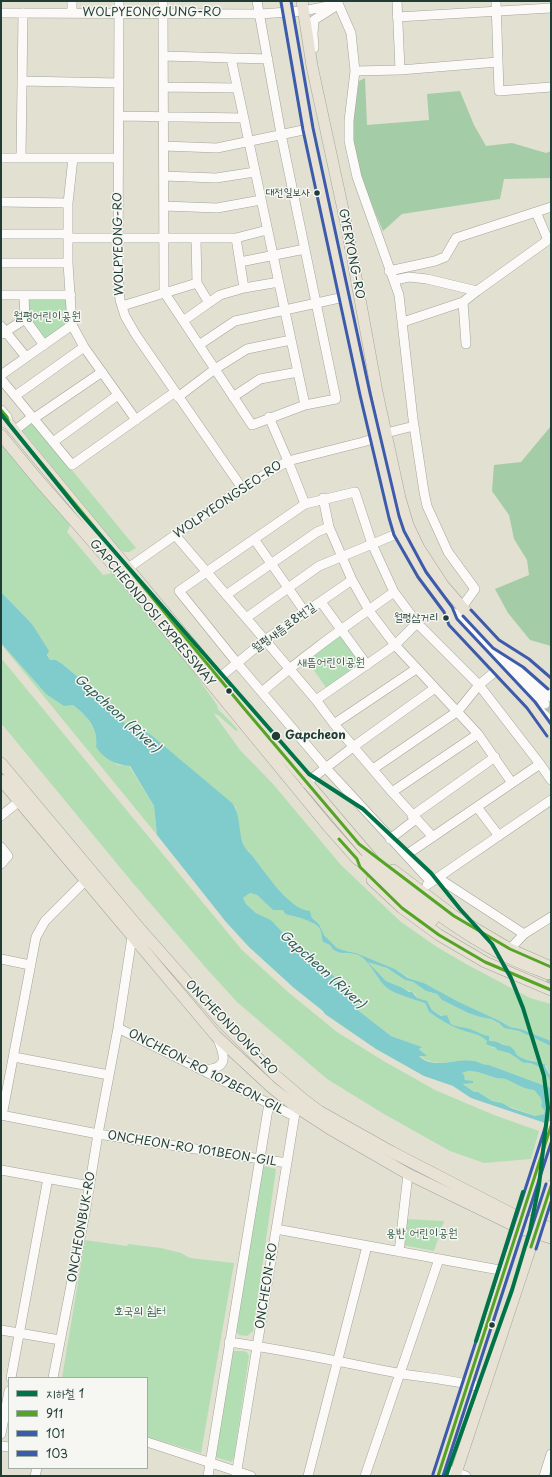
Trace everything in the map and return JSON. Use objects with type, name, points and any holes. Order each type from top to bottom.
[{"type":"main road","name":"GYERYONG-RO","points":[[287,6],[308,129],[344,297],[381,436],[408,525],[419,548],[443,585],[462,607],[496,644],[526,663],[551,685]]},
{"type":"main road","name":"GYERYONG-RO","points":[[302,6],[312,66],[347,228],[394,517],[399,533],[422,575],[448,610],[453,622],[524,697],[551,733]]},
{"type":"main road","name":"GAPCHEONDOSI EXPRESSWAY","points":[[8,425],[327,825],[357,859],[363,862],[415,907],[447,929],[496,957],[550,979]]},
{"type":"main road","name":"GAPCHEONDOSI EXPRESSWAY","points":[[2,437],[39,481],[124,571],[219,678],[306,783],[374,861],[398,884],[453,925],[503,955],[550,979]]},
{"type":"main road","name":"ONCHEONDONG-RO","points":[[1,763],[23,798],[86,881],[222,1023],[275,1075],[298,1107],[320,1112],[521,1223]]},
{"type":"main road","name":"ONCHEONDONG-RO","points":[[1,780],[23,798],[136,934],[216,1036],[271,1087],[330,1129],[408,1174],[521,1223]]},
{"type":"main road","points":[[359,844],[454,916],[510,948],[550,979]]},
{"type":"main road","points":[[439,1472],[521,1223],[551,1126]]},
{"type":"main road","points":[[459,1475],[484,1388],[551,1186]]},
{"type":"main road","points":[[521,1223],[537,1228],[551,1228]]},
{"type":"main road","points":[[537,1228],[551,1238]]},
{"type":"street","points":[[72,1],[72,13]]},
{"type":"street","name":"WOLPYEONG-RO","points":[[119,1],[118,238],[120,300],[125,316],[136,335],[242,488]]},
{"type":"street","points":[[164,1],[164,292],[252,424],[305,405],[336,399],[281,134],[257,1]]},
{"type":"street","points":[[397,1],[400,70]]},
{"type":"street","points":[[496,1],[499,91],[551,87]]},
{"type":"street","points":[[312,66],[315,53],[313,42],[314,20],[338,3],[351,33],[355,71],[349,121],[349,141],[356,177],[390,271],[395,280],[399,295],[414,426],[420,471],[427,506],[448,552],[475,589],[462,607]]},
{"type":"street","name":"WOLPYEONGJUNG-RO","points":[[1,13],[260,14],[287,6],[338,3]]},
{"type":"street","points":[[398,17],[551,8]]},
{"type":"street","points":[[21,158],[23,13]]},
{"type":"street","points":[[164,56],[268,59]]},
{"type":"street","points":[[231,58],[305,405]]},
{"type":"street","points":[[355,71],[400,70],[498,62]]},
{"type":"street","points":[[22,81],[119,83]]},
{"type":"street","points":[[164,88],[237,88]]},
{"type":"street","points":[[119,116],[244,118]]},
{"type":"street","points":[[164,146],[217,148],[308,129]]},
{"type":"street","points":[[1,158],[118,158]]},
{"type":"street","points":[[73,158],[68,203],[68,263],[72,325],[84,347],[136,420]]},
{"type":"street","points":[[164,176],[216,178],[255,172]]},
{"type":"street","points":[[164,206],[217,208],[261,200]]},
{"type":"street","points":[[1,202],[68,203]]},
{"type":"street","points":[[390,271],[435,261],[445,257],[456,238],[551,207]]},
{"type":"street","points":[[403,322],[463,302],[548,240],[536,212]]},
{"type":"street","points":[[1,234],[196,239],[236,238],[268,230]]},
{"type":"street","points":[[236,238],[244,288]]},
{"type":"street","points":[[196,239],[197,283],[209,303]]},
{"type":"street","points":[[240,262],[305,249]]},
{"type":"street","points":[[1,263],[68,263]]},
{"type":"street","points":[[395,280],[409,277],[477,291]]},
{"type":"street","points":[[183,321],[220,295],[244,288],[279,282]]},
{"type":"street","points":[[122,306],[197,283]]},
{"type":"street","points":[[1,295],[71,295]]},
{"type":"street","points":[[24,295],[25,318],[44,345]]},
{"type":"street","points":[[199,345],[235,321],[344,297]]},
{"type":"street","points":[[463,302],[466,344]]},
{"type":"street","points":[[25,318],[3,330],[26,357]]},
{"type":"street","points":[[1,375],[72,325]]},
{"type":"street","points":[[1,379],[72,465],[136,420],[247,349],[291,340]]},
{"type":"street","points":[[14,396],[84,347]]},
{"type":"street","points":[[1,410],[7,417],[8,425],[33,418],[102,372]]},
{"type":"street","points":[[233,396],[260,379],[298,372]]},
{"type":"street","points":[[53,442],[118,395]]},
{"type":"street","points":[[269,417],[288,460],[304,504]]},
{"type":"street","name":"WOLPYEONGSEO-RO","points":[[124,571],[242,488],[288,460],[414,426]]},
{"type":"street","points":[[524,934],[434,880],[406,855],[326,768],[237,663],[179,591],[304,504],[323,498],[355,492],[372,544],[394,592],[417,623],[479,685],[551,780]]},
{"type":"street","points":[[323,498],[329,527],[352,580],[369,610],[395,645],[416,669],[458,711],[478,734],[512,783]]},
{"type":"street","points":[[226,595],[317,532],[329,527]]},
{"type":"street","points":[[246,618],[319,566],[399,533]]},
{"type":"street","points":[[175,536],[316,700],[353,747],[433,837]]},
{"type":"street","points":[[254,539],[270,564],[305,612]]},
{"type":"street","name":"월평새뜸로8번길","points":[[219,678],[265,640],[352,580]]},
{"type":"street","points":[[262,692],[341,629],[394,592]]},
{"type":"street","points":[[321,602],[367,664]]},
{"type":"street","points":[[448,610],[460,616],[548,700]]},
{"type":"street","points":[[316,700],[395,645],[417,623]]},
{"type":"street","points":[[496,644],[531,676],[548,700]]},
{"type":"street","points":[[334,724],[416,669]]},
{"type":"street","points":[[373,769],[458,711],[479,685],[497,670]]},
{"type":"street","points":[[306,783],[435,688]]},
{"type":"street","points":[[524,697],[551,721]]},
{"type":"street","points":[[392,792],[478,734]]},
{"type":"street","points":[[390,839],[414,817],[495,757]]},
{"type":"street","points":[[406,855],[540,764]]},
{"type":"street","points":[[1,816],[23,798]]},
{"type":"street","points":[[420,889],[551,800]]},
{"type":"street","points":[[477,807],[499,836]]},
{"type":"street","points":[[1,847],[8,856],[1,864]]},
{"type":"street","points":[[2,1116],[30,965],[38,930],[53,912],[86,881]]},
{"type":"street","points":[[510,948],[524,934],[551,917]]},
{"type":"street","name":"ONCHEONBUK-RO","points":[[53,1377],[86,1213],[98,1134],[136,934]]},
{"type":"street","points":[[1,959],[30,965]]},
{"type":"street","name":"ONCHEON-RO 107BEON-GIL","points":[[118,1028],[269,1103],[298,1107]]},
{"type":"street","points":[[201,1070],[214,1069],[221,1065],[223,1061],[224,1053],[216,1036]]},
{"type":"street","points":[[14,1057],[109,1075]]},
{"type":"street","points":[[208,1476],[269,1103]]},
{"type":"street","name":"ONCHEON-RO","points":[[237,1474],[276,1229],[298,1107]]},
{"type":"street","name":"ONCHEON-RO 101BEON-GIL","points":[[2,1116],[98,1134],[287,1163]]},
{"type":"street","points":[[1,1170],[90,1186]]},
{"type":"street","points":[[399,1252],[408,1174]]},
{"type":"street","points":[[11,1377],[48,1178]]},
{"type":"street","points":[[276,1229],[505,1271]]},
{"type":"street","points":[[308,1476],[367,1246]]},
{"type":"street","points":[[365,1476],[439,1259]]},
{"type":"street","points":[[1,1330],[60,1340]]},
{"type":"street","points":[[229,1342],[484,1388]]},
{"type":"street","points":[[1,1434],[8,1396]]},
{"type":"street","points":[[148,1442],[210,1462],[237,1474],[251,1476]]},
{"type":"street","points":[[544,1476],[551,1454]]},
{"type":"street","points":[[439,1472],[459,1475]]},
{"type":"green space","points":[[365,78],[367,125],[429,120],[427,94],[460,91],[474,125],[486,146],[512,143],[546,153],[551,151],[551,178],[504,179],[500,199],[402,214],[383,231],[362,179],[353,138],[353,119],[359,81]]},
{"type":"green space","name":"월평어린이공원","points":[[27,299],[67,299],[69,322],[44,341],[29,320]]},
{"type":"green space","points":[[31,424],[35,425],[136,548],[129,552],[124,552],[119,548],[23,431]]},
{"type":"green space","points":[[551,426],[551,646],[530,640],[508,613],[495,589],[529,575],[527,560],[514,539],[509,515],[492,491],[494,465],[521,462]]},
{"type":"green space","points":[[1,445],[5,447],[71,524],[67,532],[103,575],[112,573],[194,670],[217,705],[218,709],[238,730],[236,731],[218,715],[214,714],[240,750],[273,784],[341,865],[401,922],[437,947],[530,998],[551,1004],[551,1041],[521,1029],[510,1027],[424,983],[409,978],[395,969],[356,953],[337,948],[324,935],[319,924],[312,918],[311,915],[292,903],[267,877],[249,851],[244,847],[240,836],[236,807],[126,725],[118,715],[116,708],[61,663],[56,660],[50,660],[32,624],[1,592]]},
{"type":"green space","name":"새뜸어린이공원","points":[[341,634],[361,659],[359,666],[327,689],[306,659]]},
{"type":"green space","points":[[1,644],[46,694],[73,705],[85,715],[94,729],[97,740],[96,747],[118,765],[129,766],[154,806],[157,835]]},
{"type":"green space","points":[[1,658],[242,950],[288,992],[337,1032],[382,1060],[435,1090],[494,1115],[539,1131],[531,1159],[484,1163],[450,1151],[384,1114],[327,1079],[237,1002],[132,882],[1,723]]},
{"type":"green space","points":[[250,893],[257,895],[273,910],[283,910],[285,914],[304,919],[318,926],[323,942],[330,945],[336,951],[358,955],[363,958],[383,984],[390,990],[405,997],[425,1003],[429,1012],[448,1024],[484,1037],[492,1047],[534,1064],[546,1074],[551,1082],[551,1088],[476,1061],[466,1060],[439,1063],[426,1060],[418,1055],[426,1056],[419,1048],[422,1047],[391,1036],[359,1011],[355,1001],[343,991],[333,975],[324,967],[301,952],[271,920],[256,913],[246,904],[243,898]]},
{"type":"green space","points":[[367,961],[387,968],[405,980],[413,982],[426,991],[437,994],[442,1000],[468,1013],[491,1019],[499,1023],[504,1028],[519,1031],[550,1045],[551,1074],[549,1074],[546,1065],[541,1062],[524,1059],[517,1056],[502,1043],[489,1041],[486,1037],[477,1032],[451,1024],[447,1015],[442,1016],[432,1010],[429,1005],[417,999],[415,994],[386,981]]},
{"type":"green space","points":[[468,1071],[505,1079],[534,1090],[541,1098],[545,1111],[544,1114],[535,1116],[502,1103],[492,1101],[478,1092],[474,1092],[462,1083],[467,1083],[462,1073]]},
{"type":"green space","points":[[264,1166],[276,1169],[253,1331],[247,1336],[239,1335],[235,1329],[261,1171]]},
{"type":"green space","name":"용반 어린이공원","points":[[405,1219],[444,1221],[434,1251],[402,1245]]},
{"type":"green space","name":"호국의 쉼터","points":[[85,1240],[127,1246],[128,1244],[161,1248],[181,1253],[190,1258],[234,1263],[201,1453],[148,1437],[148,1377],[62,1377]]},
{"type":"green space","points":[[233,1351],[247,1352],[249,1356],[234,1458],[231,1462],[212,1456],[230,1355]]},
{"type":"water","name":"Gapcheon (River)","points":[[1,592],[32,624],[49,651],[47,655],[50,660],[56,660],[61,663],[116,708],[118,715],[126,725],[133,725],[151,735],[232,803],[237,812],[242,841],[245,847],[285,896],[302,909],[310,911],[312,918],[319,924],[324,935],[337,948],[356,953],[395,969],[408,978],[424,983],[510,1027],[521,1029],[551,1041],[551,1046],[519,1031],[504,1028],[499,1023],[491,1019],[468,1013],[442,1000],[437,994],[426,991],[413,982],[405,980],[387,968],[368,962],[386,981],[412,992],[417,998],[427,1001],[432,1010],[441,1016],[447,1015],[451,1024],[489,1036],[489,1041],[510,1046],[519,1057],[546,1065],[545,1066],[549,1074],[551,1074],[551,1082],[543,1071],[536,1065],[524,1063],[509,1053],[498,1051],[496,1048],[486,1044],[487,1041],[481,1036],[455,1027],[436,1017],[429,1012],[425,1003],[405,997],[387,988],[363,958],[358,955],[336,951],[330,945],[323,942],[318,926],[304,919],[285,914],[283,910],[273,910],[257,895],[250,893],[243,898],[246,904],[256,913],[271,920],[301,952],[324,967],[333,975],[343,991],[355,1001],[359,1011],[391,1036],[422,1047],[419,1049],[427,1056],[419,1056],[425,1060],[432,1063],[467,1060],[476,1061],[551,1088],[551,1125],[471,1098],[453,1086],[424,1076],[376,1049],[325,1014],[294,988],[249,947],[226,922],[157,835],[154,806],[130,766],[115,763],[103,755],[96,747],[96,734],[87,718],[73,705],[64,706],[46,694],[1,643]],"holes":[[[472,1071],[505,1079],[534,1090],[542,1101],[541,1106],[545,1111],[544,1114],[535,1116],[511,1108],[502,1103],[492,1101],[478,1092],[474,1092],[463,1084],[473,1083],[473,1081],[465,1080],[462,1073]]]},
{"type":"tunnel","points":[[545,704],[551,710]]},
{"type":"tunnel","points":[[547,979],[551,980]]},
{"type":"metro line","name":"1","points":[[1,414],[79,511],[309,774],[363,809],[431,873],[460,909],[492,944],[511,978],[523,1008],[544,1076],[548,1108],[539,1185],[530,1230],[512,1290],[446,1476]]},
{"type":"metro line","name":"1","points":[[476,1341],[523,1192]]},
{"type":"transit line","name":"103","points":[[291,1],[313,128],[370,393],[399,516],[404,531],[426,572],[452,607],[457,619],[535,702],[551,724]]},
{"type":"transit line","name":"101","points":[[281,2],[303,130],[360,395],[394,535],[418,577],[444,612],[449,625],[527,708],[547,736]]},
{"type":"transit line","name":"911","points":[[1,410],[7,417],[9,424],[242,706],[359,844],[454,916],[510,949],[551,967]]},
{"type":"transit line","name":"103","points":[[471,610],[499,640],[529,659],[551,678]]},
{"type":"transit line","name":"101","points":[[463,616],[493,648],[523,667],[548,689]]},
{"type":"transit line","name":"911","points":[[339,839],[357,859],[360,867],[402,908],[439,935],[485,962],[551,990]]},
{"type":"transit line","name":"103","points":[[433,1474],[546,1125]]},
{"type":"transit line","name":"911","points":[[438,1476],[551,1126]]},
{"type":"transit line","name":"101","points":[[443,1476],[551,1143]]},
{"type":"transit line","name":"103","points":[[526,1245],[546,1184]]},
{"type":"transit line","name":"911","points":[[531,1247],[551,1186]]},
{"type":"transit line","name":"101","points":[[536,1249],[551,1202]]},
{"type":"place","name":"대전일보사","points":[[317,193]]},
{"type":"place","name":"월평삼거리","points":[[446,618]]},
{"type":"place","name":"Gapcheon","points":[[276,736]]}]
